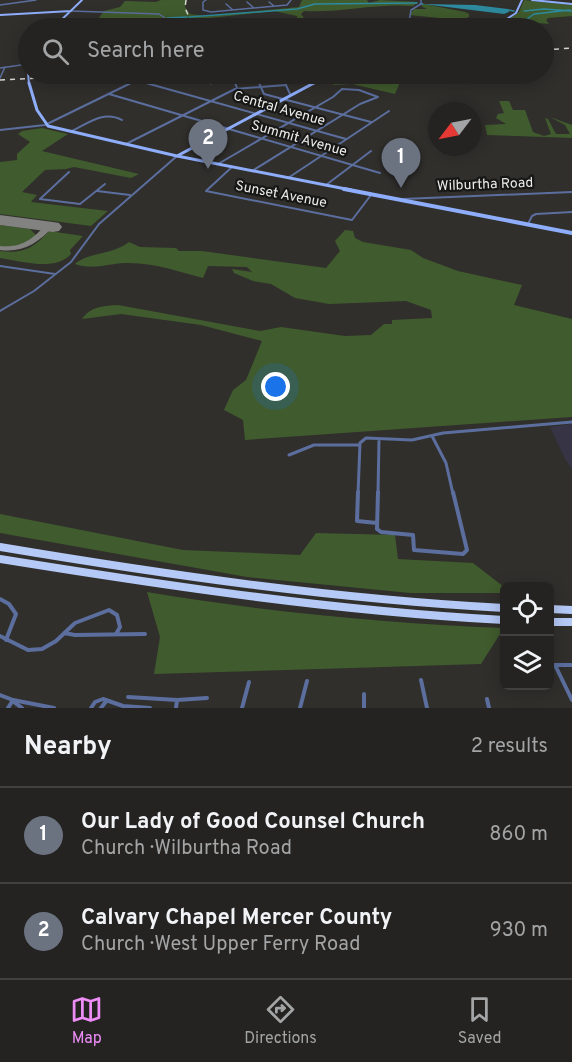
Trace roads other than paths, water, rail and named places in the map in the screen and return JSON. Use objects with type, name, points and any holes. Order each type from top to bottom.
[{"type":"highway","points":[[0,547],[210,582],[302,594],[500,608]]},
{"type":"highway","points":[[0,559],[279,602],[420,616],[500,620]]},
{"type":"highway","points":[[554,609],[572,610]]},
{"type":"highway","points":[[554,622],[572,622]]},
{"type":"main road","points":[[64,18],[82,0]]},
{"type":"main road","points":[[509,18],[516,13],[522,0]]},
{"type":"main road","points":[[532,0],[572,4]]},
{"type":"main road","points":[[0,15],[71,11]]},
{"type":"main road","points":[[30,84],[45,125],[70,132],[177,156],[572,233]]},
{"type":"main road","points":[[177,156],[310,84]]},
{"type":"street","points":[[206,0],[202,6],[203,10],[208,11],[274,6],[289,4],[291,0]]},
{"type":"street","points":[[0,5],[35,1]]},
{"type":"street","points":[[247,2],[254,8]]},
{"type":"street","points":[[269,2],[274,6]]},
{"type":"street","points":[[409,18],[410,10],[421,2]]},
{"type":"street","points":[[226,4],[233,10]]},
{"type":"street","points":[[71,11],[159,14],[165,18]]},
{"type":"street","points":[[0,68],[18,65]]},
{"type":"street","points":[[0,78],[3,77],[5,67]]},
{"type":"street","points":[[0,130],[45,125],[128,84]]},
{"type":"street","name":"Central Avenue","points":[[150,84],[346,139]]},
{"type":"street","points":[[260,84],[264,94],[371,122]]},
{"type":"street","points":[[126,144],[237,87],[286,85],[290,94]]},
{"type":"street","points":[[219,164],[342,89],[357,90],[378,97],[360,104],[252,171]]},
{"type":"street","name":"Summit Avenue","points":[[109,94],[380,173]]},
{"type":"street","points":[[288,178],[389,111]]},
{"type":"street","points":[[70,132],[103,115],[114,115],[122,120]]},
{"type":"street","points":[[326,185],[371,151]]},
{"type":"street","points":[[0,310],[48,281],[75,258],[99,224],[177,156]]},
{"type":"street","name":"Sunset Avenue","points":[[232,167],[206,190],[352,220],[372,194]]},
{"type":"street","points":[[69,172],[40,196],[41,200],[76,204],[83,202],[105,184]]},
{"type":"street","points":[[97,191],[130,195]]},
{"type":"street","name":"Wilburtha Road","points":[[416,201],[420,198],[572,192]]},
{"type":"street","points":[[420,198],[419,201],[422,204]]},
{"type":"street","points":[[528,224],[532,216],[536,214],[572,212]]},
{"type":"street","points":[[0,266],[56,274]]},
{"type":"street","points":[[42,272],[48,276],[48,281]]},
{"type":"street","points":[[377,523],[357,521],[360,446],[366,438],[398,440],[481,429],[572,422]]},
{"type":"street","points":[[379,439],[377,529],[381,532],[413,535],[414,550],[463,554],[467,550],[446,462],[432,436]]},
{"type":"street","points":[[289,455],[324,444],[360,446]]},
{"type":"street","points":[[0,599],[9,604],[16,614],[6,640]]},
{"type":"street","points":[[0,636],[28,650],[42,649],[56,641],[75,623],[109,610],[117,615],[120,627],[116,634]]},
{"type":"street","points":[[64,633],[75,635],[145,634]]},
{"type":"street","points":[[554,665],[572,665]]},
{"type":"street","points":[[554,668],[572,700]]},
{"type":"street","points":[[421,680],[427,708]]},
{"type":"street","points":[[300,708],[307,681]]},
{"type":"street","points":[[242,708],[249,682]]},
{"type":"street","points":[[364,694],[364,708]]},
{"type":"street","points":[[0,695],[13,700],[54,708]]},
{"type":"street","points":[[128,697],[177,700],[207,698]]},
{"type":"street","points":[[487,699],[489,708]]},
{"type":"street","points":[[8,708],[13,700]]},
{"type":"street","points":[[13,700],[22,708]]},
{"type":"street","points":[[101,708],[107,700]]},
{"type":"street","points":[[91,708],[95,702],[107,700],[123,706],[150,708]]},
{"type":"street","points":[[176,708],[177,700]]},
{"type":"water","points":[[423,4],[475,5],[508,9],[509,12],[504,14]]},
{"type":"waterway","points":[[189,17],[297,9],[315,4],[417,3]]},
{"type":"waterway","points":[[508,10],[514,11]]},
{"type":"waterway","points":[[565,11],[570,10]]},
{"type":"waterway","points":[[524,11],[565,11]]},
{"type":"waterway","points":[[528,18],[534,14],[565,11]]},
{"type":"waterway","points":[[565,11],[572,11]]},
{"type":"waterway","points":[[167,18],[187,17]]},
{"type":"railway","points":[[186,0],[185,8],[190,18]]},
{"type":"railway","points":[[554,49],[572,48]]},
{"type":"railway","points":[[0,80],[18,79]]},
{"type":"place","name":"Calvary Chapel Mercer County","points":[[208,169]]},
{"type":"place","name":"Our Lady of Good Counsel Church","points":[[401,188]]}]
